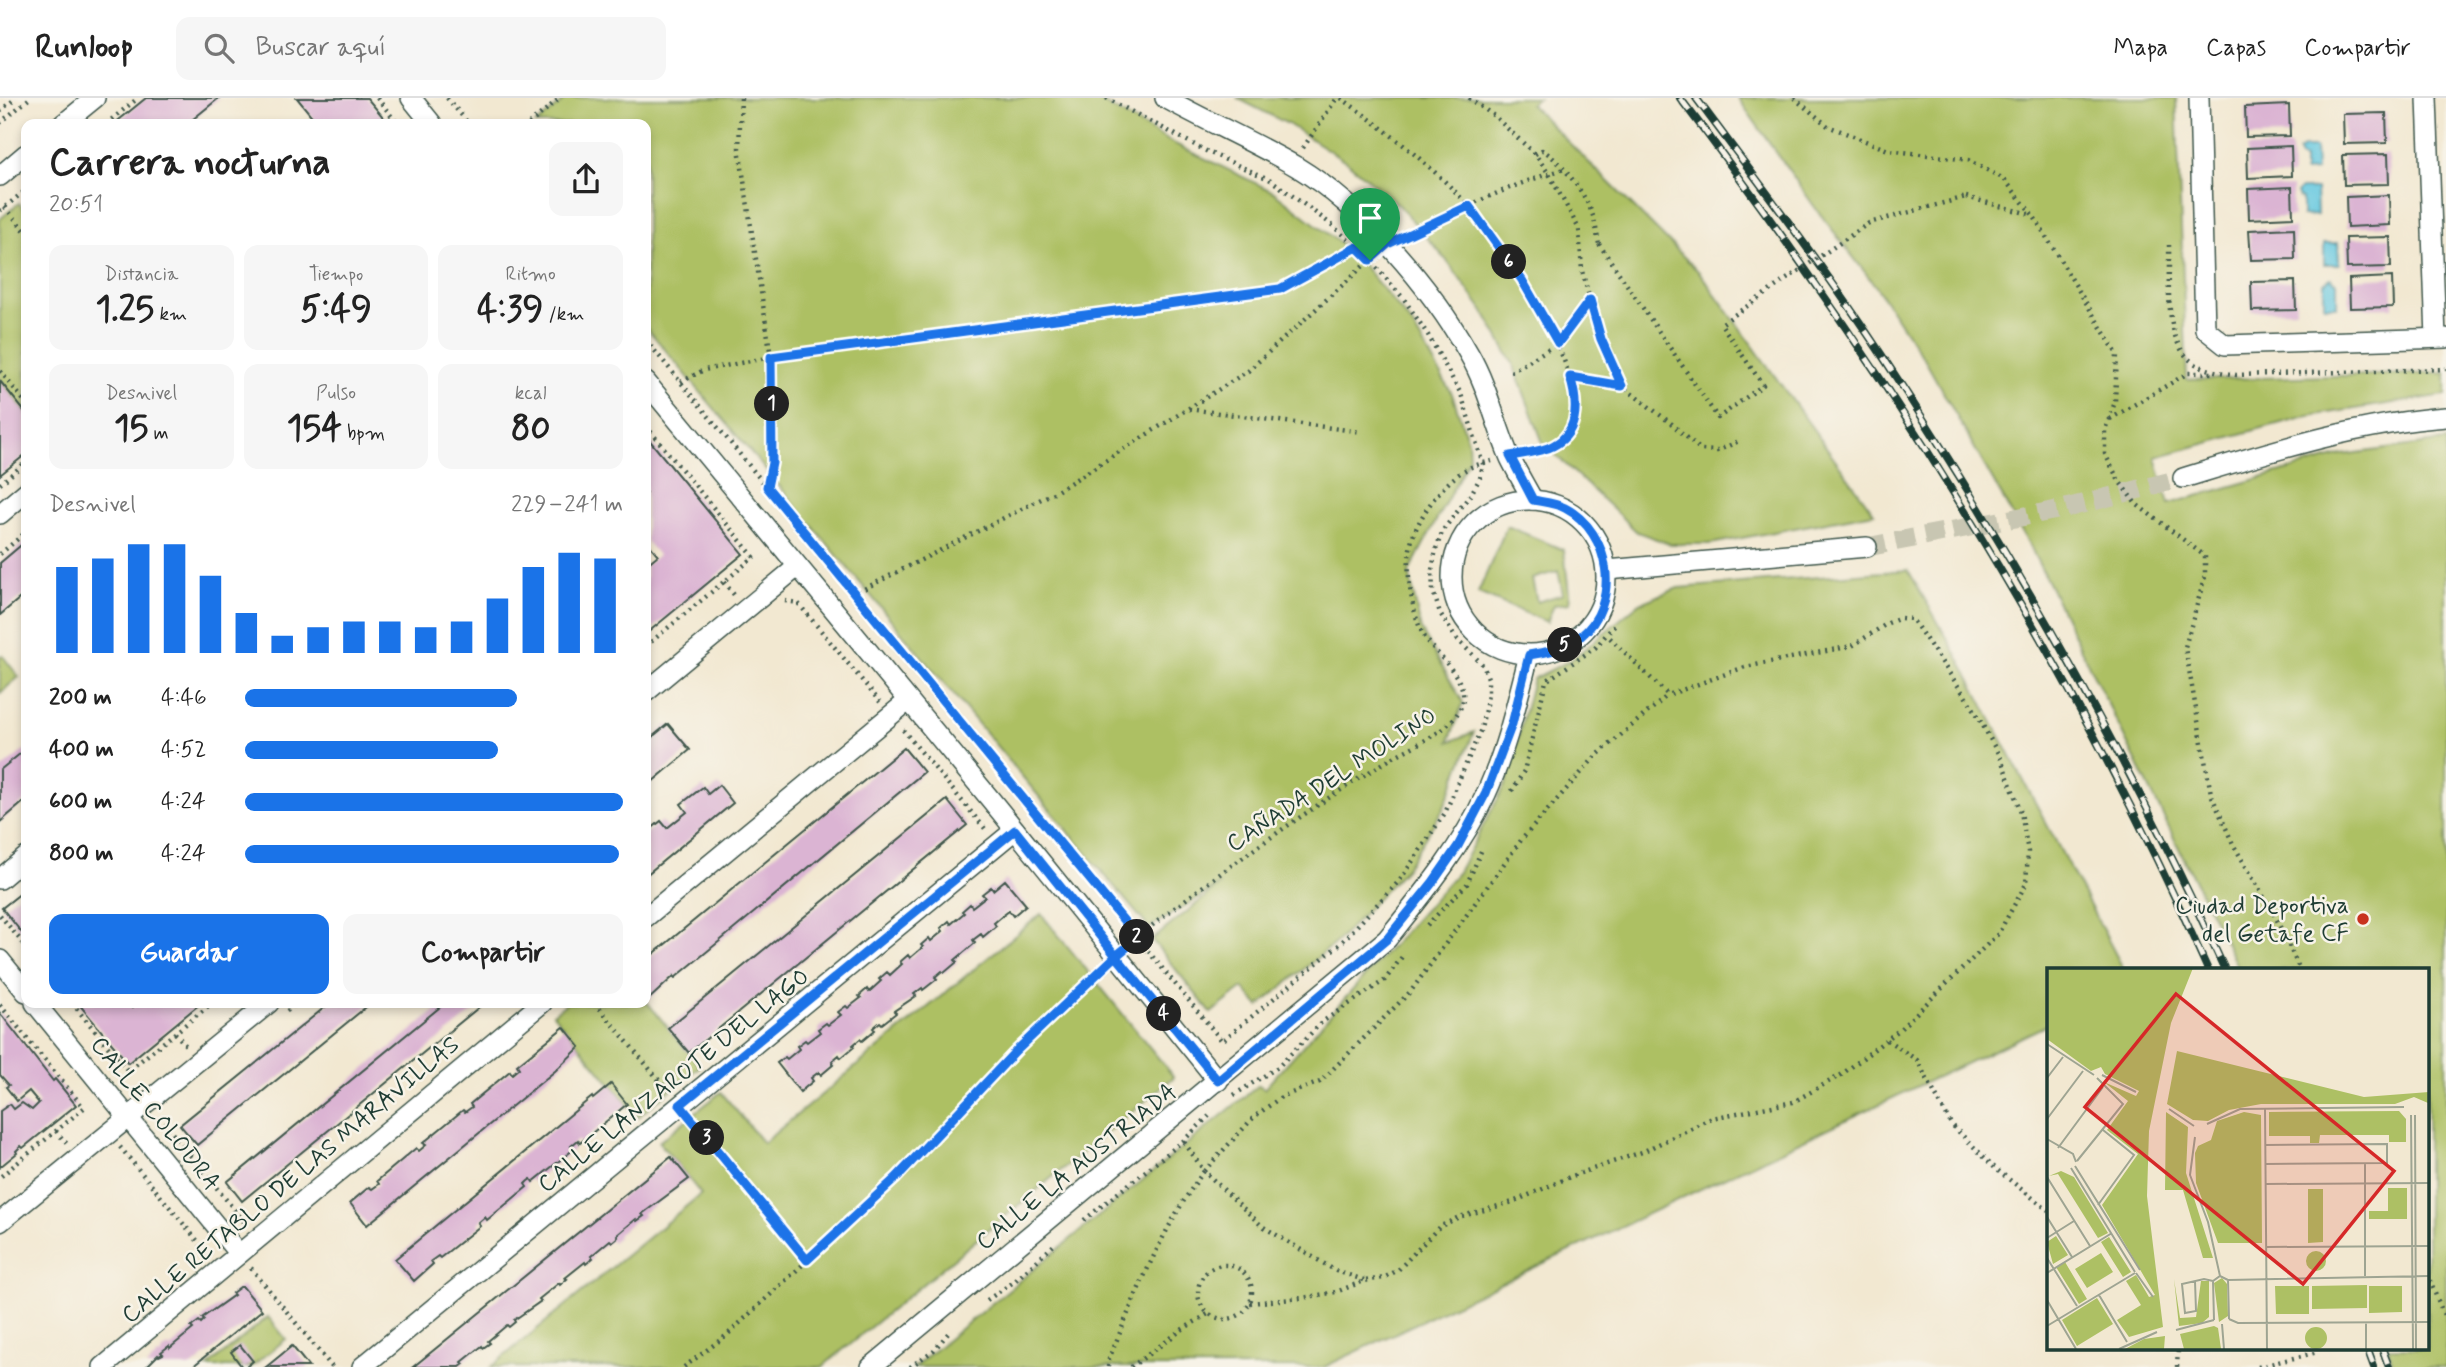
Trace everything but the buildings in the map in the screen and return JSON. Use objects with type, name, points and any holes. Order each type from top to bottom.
[{"type":"street","points":[[69,119],[95,98]]},
{"type":"street","points":[[411,98],[428,119]]},
{"type":"street","points":[[1164,98],[1298,168],[1359,214],[1388,244],[1435,302],[1468,352],[1485,384],[1510,456],[1533,500]]},
{"type":"street","points":[[2199,98],[2205,328],[2225,345],[2441,338],[2427,98]]},
{"type":"street","points":[[0,176],[21,159]]},
{"type":"street","points":[[651,388],[1218,1081]]},
{"type":"street","points":[[2183,478],[2351,431],[2401,420],[2446,417]]},
{"type":"street","points":[[0,514],[21,496]]},
{"type":"street","points":[[1533,500],[1563,507],[1586,523],[1602,550],[1607,570],[1603,603],[1590,626],[1579,637],[1556,651],[1529,655],[1492,646],[1470,628],[1456,605],[1452,572],[1462,539],[1487,513],[1506,503],[1533,500]]},
{"type":"street","points":[[1607,570],[1867,547]]},
{"type":"street","points":[[651,688],[797,567]]},
{"type":"street","name":"CALLE LA AUSTRIADA","points":[[871,1367],[1387,939],[1458,846],[1486,793],[1512,724],[1529,655]]},
{"type":"street","points":[[651,913],[908,701]]},
{"type":"street","name":"CALLE LANZAROTE DEL LAGO","points":[[362,1367],[1015,830]]},
{"type":"street","points":[[0,879],[21,861]]},
{"type":"street","points":[[0,960],[21,986]]},
{"type":"street","name":"CALLE COLODRA","points":[[39,1008],[239,1254]]},
{"type":"street","name":"CALLE RETABLO DE LAS MARAVILLAS","points":[[103,1367],[536,1008]]},
{"type":"street","points":[[0,1222],[128,1117],[273,1011]]},
{"type":"path","points":[[0,111],[16,98]]},
{"type":"path","points":[[0,122],[30,98]]},
{"type":"path","points":[[112,119],[138,98]]},
{"type":"path","points":[[377,98],[394,119]]},
{"type":"path","points":[[447,98],[465,119]]},
{"type":"path","points":[[535,119],[561,98]]},
{"type":"path","points":[[741,98],[739,148],[771,357],[772,463],[767,487]]},
{"type":"path","points":[[651,346],[1222,1041],[1340,944],[1400,880],[1445,813],[1480,729],[1488,695],[1488,678],[1483,665],[1455,637],[1440,613],[1433,591],[1432,570],[1443,530],[1471,494],[1480,478],[1483,464],[1461,394],[1448,371],[1404,299],[1357,247],[1271,180],[1210,153],[1106,98]]},
{"type":"path","points":[[1303,148],[1339,98]]},
{"type":"path","name":"CAÑADA DEL MOLINO","points":[[684,1367],[727,1335],[896,1178],[1016,1051],[1116,956],[1214,878],[1294,821],[1437,732],[1454,718],[1463,702],[1463,687],[1421,630],[1414,605],[1409,572],[1410,548],[1418,523],[1439,492],[1467,468],[1548,448],[1567,436],[1575,417],[1574,391],[1558,343],[1522,280],[1469,206],[1398,139],[1339,98]]},
{"type":"path","points":[[1469,98],[1494,116],[1535,154],[1579,229],[1582,271],[1601,339],[1622,386],[1701,450],[1717,451],[1739,442]]},
{"type":"path","points":[[1794,98],[1828,126],[1888,150],[1968,160],[2004,179],[2033,215],[2117,354],[2115,402],[2105,430],[2105,454],[2119,481],[2136,504],[2182,536],[2205,556],[2206,576],[2185,647],[2211,794],[2233,844],[2276,918],[2299,968]]},
{"type":"path","points":[[1535,154],[1542,150],[1554,156],[1565,169],[1593,214],[1599,244],[1718,418],[1763,386],[1721,324],[1869,223],[1966,197],[2033,215]]},
{"type":"path","points":[[854,593],[1057,491],[1248,371],[1388,244],[1469,206],[1565,169]]},
{"type":"path","points":[[0,211],[21,194]]},
{"type":"path","points":[[5,207],[21,226]]},
{"type":"path","points":[[681,383],[704,370],[771,357],[1280,289],[1357,247]]},
{"type":"path","points":[[1511,372],[1558,343],[1590,300]]},
{"type":"path","points":[[0,371],[21,397]]},
{"type":"path","points":[[2109,419],[2188,373],[2225,373]]},
{"type":"path","points":[[1570,377],[1622,386]]},
{"type":"path","points":[[1188,408],[1362,432]]},
{"type":"path","points":[[651,432],[754,557],[651,642]]},
{"type":"path","points":[[0,484],[21,466]]},
{"type":"path","points":[[0,554],[21,536]]},
{"type":"path","points":[[1108,1367],[1138,1289],[1162,1239],[1184,1198],[1204,1171],[1254,1117],[1281,1097],[1320,1082],[1411,991],[1522,839],[1595,757],[1668,695],[1745,667],[1853,646],[1888,623],[1901,618],[1912,619],[1974,709],[2001,759],[2021,812],[2028,852],[2026,884],[1998,934],[1887,1040],[1841,1074],[1793,1102],[1712,1118],[1642,1152],[1572,1176],[1513,1202],[1459,1217],[1439,1227],[1398,1270],[1384,1278],[1364,1281],[1336,1292],[1250,1303]]},
{"type":"path","points":[[1546,681],[1595,648],[1617,622]]},
{"type":"path","points":[[1607,635],[1668,695]]},
{"type":"path","points":[[0,915],[21,941]]},
{"type":"path","points":[[0,1005],[84,1108],[0,1177]]},
{"type":"path","points":[[76,1008],[128,1071],[206,1008]]},
{"type":"path","points":[[599,1008],[807,1260]]},
{"type":"path","points":[[1887,1040],[1917,1060],[1951,1124],[1996,1169],[2047,1209]]},
{"type":"path","points":[[169,1108],[159,1117],[258,1238]]},
{"type":"path","points":[[1167,1122],[1197,1158],[1204,1171],[1262,1226],[1336,1271],[1364,1281]]},
{"type":"path","points":[[110,1155],[120,1147],[220,1269]]},
{"type":"path","points":[[239,1254],[332,1367]]},
{"type":"path","points":[[1229,1266],[1245,1275],[1252,1292],[1250,1303],[1244,1311],[1230,1318],[1218,1319],[1208,1314],[1200,1301],[1200,1283],[1211,1269],[1229,1266]]},
{"type":"path","points":[[2428,1276],[2446,1320]]},
{"type":"path","points":[[1131,1367],[1208,1314]]},
{"type":"path","points":[[2258,1367],[2318,1352]]},
{"type":"green space","points":[[567,98],[1094,98],[1171,142],[1274,192],[1354,254],[1411,323],[1452,394],[1468,441],[1469,458],[1409,572],[1421,630],[1463,702],[1449,742],[1474,732],[1443,809],[1406,868],[1339,940],[1259,1006],[1243,988],[1211,1013],[1152,940],[1221,884],[1149,928],[651,333],[651,119],[542,119]]},
{"type":"green space","points":[[1237,98],[1538,98],[1530,104],[1700,273],[1874,513],[1710,544],[1670,544],[1637,532],[1543,443],[1513,364],[1484,312],[1444,257],[1398,204],[1347,162],[1288,124]]},
{"type":"green space","points":[[1738,98],[2176,98],[2187,380],[2446,373],[2446,395],[2303,417],[2156,457],[2169,504],[2342,455],[2446,441],[2446,1367],[2394,1367],[2389,1350],[2428,1350],[2428,968],[2238,968],[2031,548],[1926,362],[1877,288],[1814,206]]},
{"type":"green space","points":[[19,203],[21,206],[21,407],[0,381],[0,219]]},
{"type":"green space","points":[[1507,526],[1564,550],[1570,603],[1554,605],[1547,622],[1478,593]],"holes":[[[1558,571],[1563,594],[1537,602],[1532,579]]]},
{"type":"green space","points":[[1908,570],[1958,657],[2123,968],[2047,968],[2047,1025],[1324,1367],[914,1367],[1259,1085],[1264,1089],[1458,872],[1507,782],[1533,679],[1571,660],[1640,603],[1678,588]]},
{"type":"green space","points":[[2,655],[19,677],[0,693],[0,657]]},
{"type":"green space","points":[[1041,914],[1174,1077],[822,1367],[491,1367],[701,1194],[659,1142],[721,1092],[763,1143]]},
{"type":"green space","points":[[651,1007],[700,1066],[638,1117],[553,1014],[561,1008]]},
{"type":"green space","points":[[268,1317],[286,1339],[251,1367],[207,1367]]},
{"type":"water","points":[[2303,148],[2315,148],[2316,171],[2304,172],[2304,159],[2300,158],[2298,152]]},
{"type":"water","points":[[2301,189],[2316,189],[2317,215],[2302,216],[2302,199],[2297,193]]},
{"type":"water","points":[[2324,243],[2338,243],[2339,264],[2324,264]]},
{"type":"water","points":[[2331,278],[2337,283],[2337,306],[2324,306],[2324,283]]},
{"type":"tunnel","points":[[1867,547],[2062,509],[2183,478]]},
{"type":"railway","points":[[1680,98],[1830,304],[1969,519],[2035,629],[2097,741],[2207,968]]},
{"type":"railway","points":[[1696,98],[1863,326],[1978,508],[2067,658],[2109,735],[2224,968]]},
{"type":"railway","points":[[2368,1350],[2374,1367]]},
{"type":"railway","points":[[2383,1350],[2389,1367]]},
{"type":"place","name":"Ciudad Deportiva del Getafe CF","points":[[2363,919]]},
{"type":"route","points":[[1370,260],[1357,247],[1280,289],[771,357],[772,463],[767,487],[1138,938],[1116,956],[1015,830],[680,1105],[807,1260],[896,1178],[1016,1051],[1116,956],[1218,1081],[1387,939],[1433,882],[1458,846],[1486,793],[1512,724],[1529,655],[1556,651],[1579,637],[1590,626],[1603,603],[1607,570],[1602,550],[1586,523],[1563,507],[1533,500],[1510,456],[1548,448],[1567,436],[1575,417],[1574,391],[1570,377],[1622,386],[1601,339],[1590,300],[1558,343],[1522,280],[1469,206],[1388,244],[1370,260]]}]
